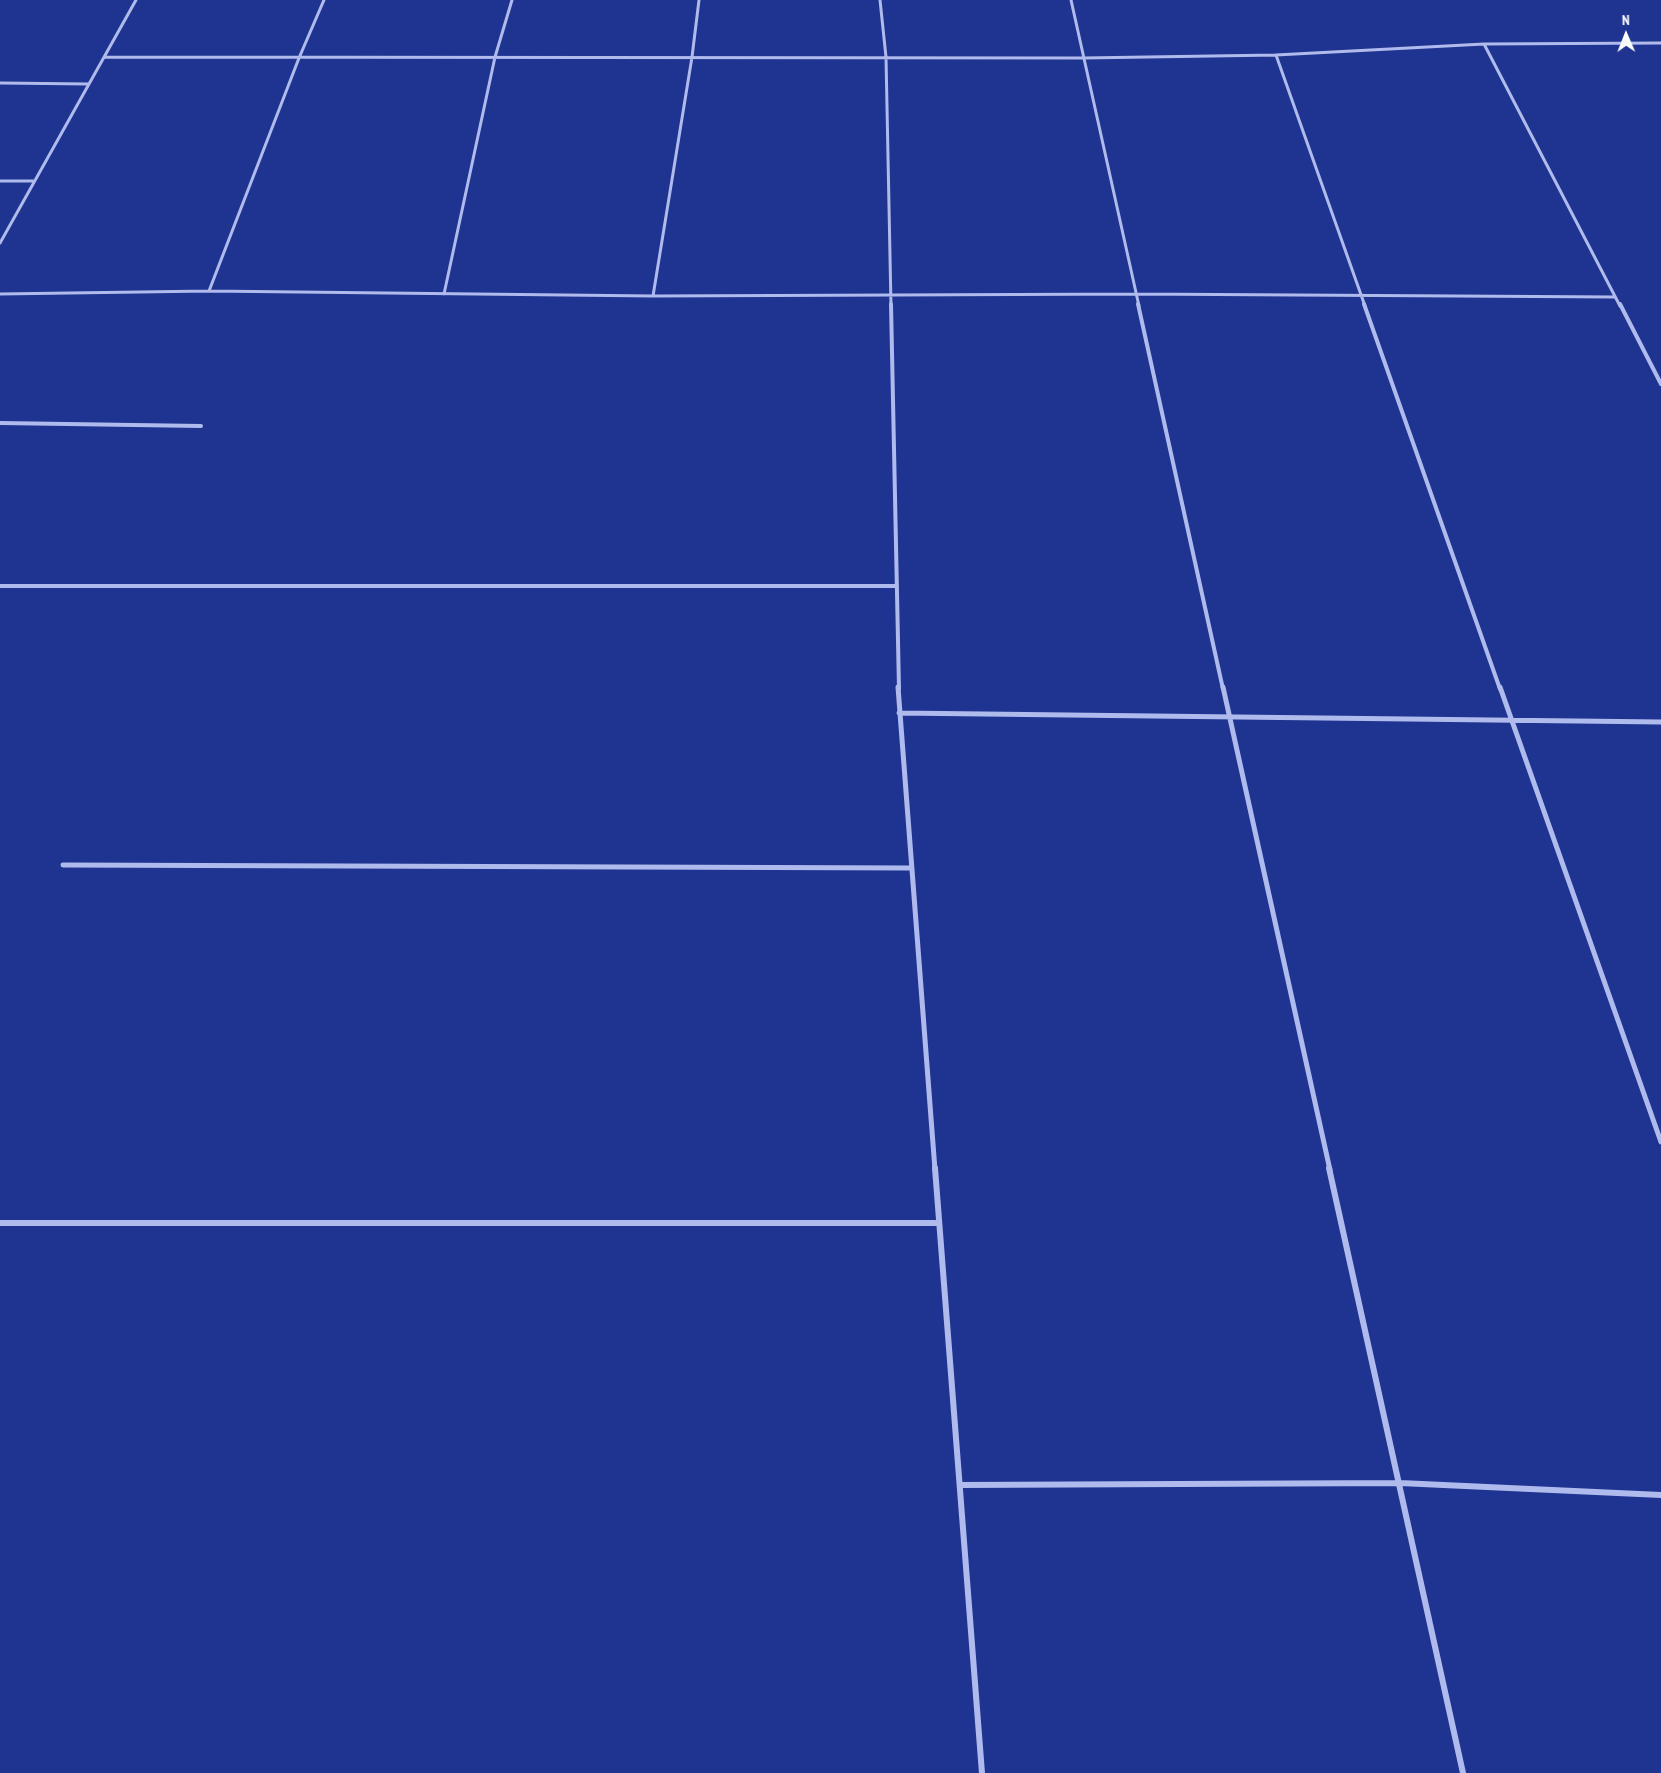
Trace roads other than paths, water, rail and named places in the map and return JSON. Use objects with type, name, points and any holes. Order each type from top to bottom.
[{"type":"street","points":[[0,243],[136,0]]},
{"type":"street","points":[[209,291],[298,58],[324,0]]},
{"type":"street","points":[[444,294],[495,57],[512,0]]},
{"type":"street","points":[[653,296],[692,57],[699,0]]},
{"type":"street","points":[[880,0],[886,57],[899,712],[982,1773]]},
{"type":"street","points":[[1071,0],[1463,1773]]},
{"type":"street","points":[[104,58],[1084,58],[1276,55],[1484,44],[1661,43]]},
{"type":"street","points":[[1484,44],[1661,384]]},
{"type":"street","points":[[1276,55],[1661,1142]]},
{"type":"street","points":[[0,82],[90,84]]},
{"type":"street","points":[[0,181],[33,181]]},
{"type":"street","points":[[0,294],[209,291],[653,296],[1136,294],[1615,297]]},
{"type":"street","points":[[0,423],[201,426]]},
{"type":"street","points":[[0,586],[897,586]]},
{"type":"street","points":[[899,712],[1661,722]]},
{"type":"street","points":[[64,864],[912,868]]},
{"type":"street","points":[[0,1223],[939,1223]]},
{"type":"street","points":[[960,1485],[1400,1482],[1661,1495]]}]
